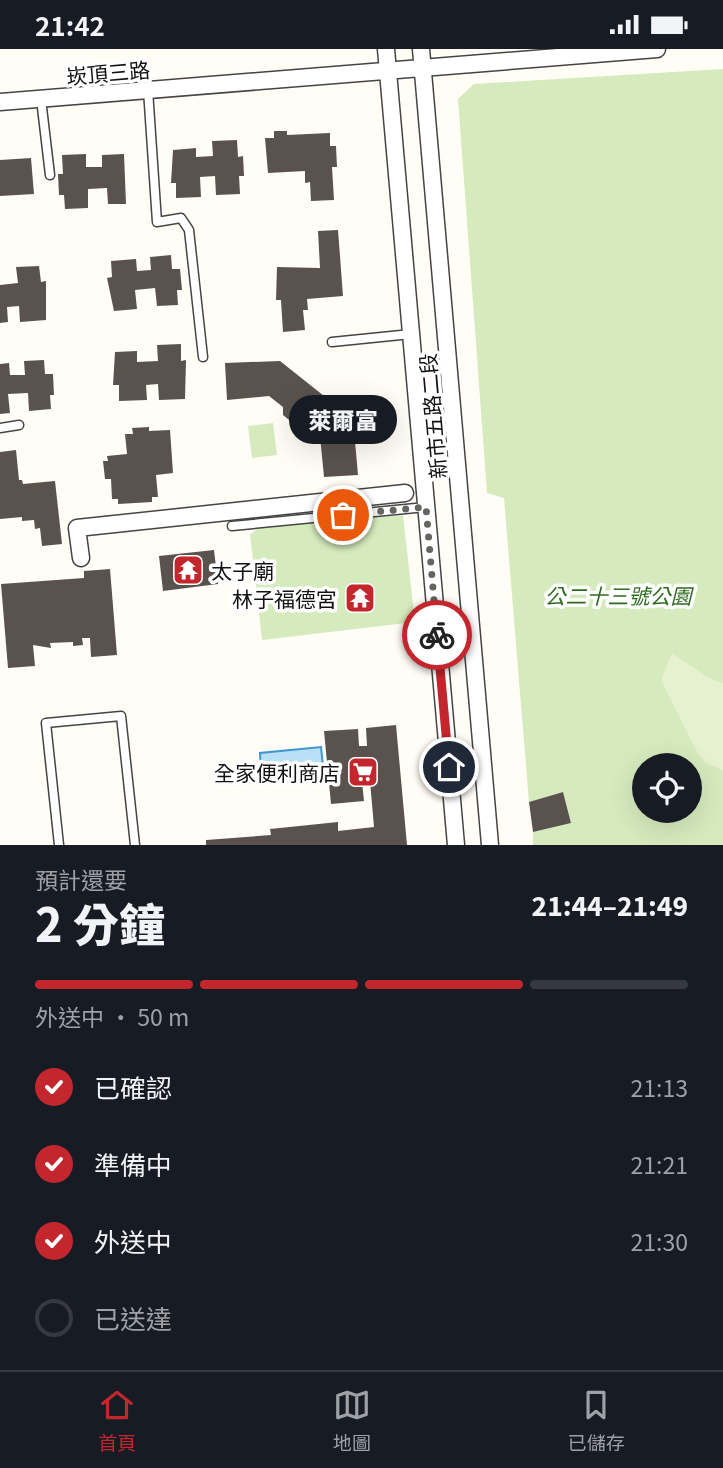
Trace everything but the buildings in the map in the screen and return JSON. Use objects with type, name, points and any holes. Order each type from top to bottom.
[{"type":"street","name":"新市五路二段","points":[[386,49],[456,845]]},
{"type":"street","name":"新市五路二段","points":[[421,49],[490,845]]},
{"type":"street","points":[[423,67],[657,49]]},
{"type":"street","name":"崁頂三路","points":[[0,102],[423,67]]},
{"type":"street","points":[[81,558],[77,529],[405,493]]},
{"type":"lane","points":[[148,90],[158,222],[181,218],[189,230],[203,357]]},
{"type":"lane","points":[[41,99],[50,174]]},
{"type":"lane","points":[[332,342],[411,334]]},
{"type":"lane","points":[[0,428],[19,425]]},
{"type":"lane","points":[[232,526],[426,507]]},
{"type":"lane","points":[[59,845],[46,723],[121,716],[135,845]]},
{"type":"green space","name":"公二十三號公園","points":[[723,69],[723,845],[533,845],[533,832],[571,823],[563,792],[529,802],[504,498],[487,493],[458,99],[474,84]]},
{"type":"green space","points":[[273,423],[277,455],[252,458],[248,426]]},
{"type":"green space","points":[[403,515],[415,622],[262,640],[250,534],[259,528]]},
{"type":"green space","points":[[672,653],[707,677],[723,683],[723,770],[706,763],[702,753],[697,752],[661,680]]},
{"type":"water","points":[[321,747],[323,766],[261,772],[260,753]]},
{"type":"way so far","points":[[343,515],[426,507],[437,635]]},
{"type":"place","name":"萊爾富","points":[[343,515]]},
{"type":"place","name":"太子廟","points":[[188,570]]},
{"type":"place","name":"林子福德宮","points":[[360,598]]},
{"type":"place","name":"全家便利商店","points":[[363,772]]},
{"type":"route","points":[[437,635],[449,767]]}]
